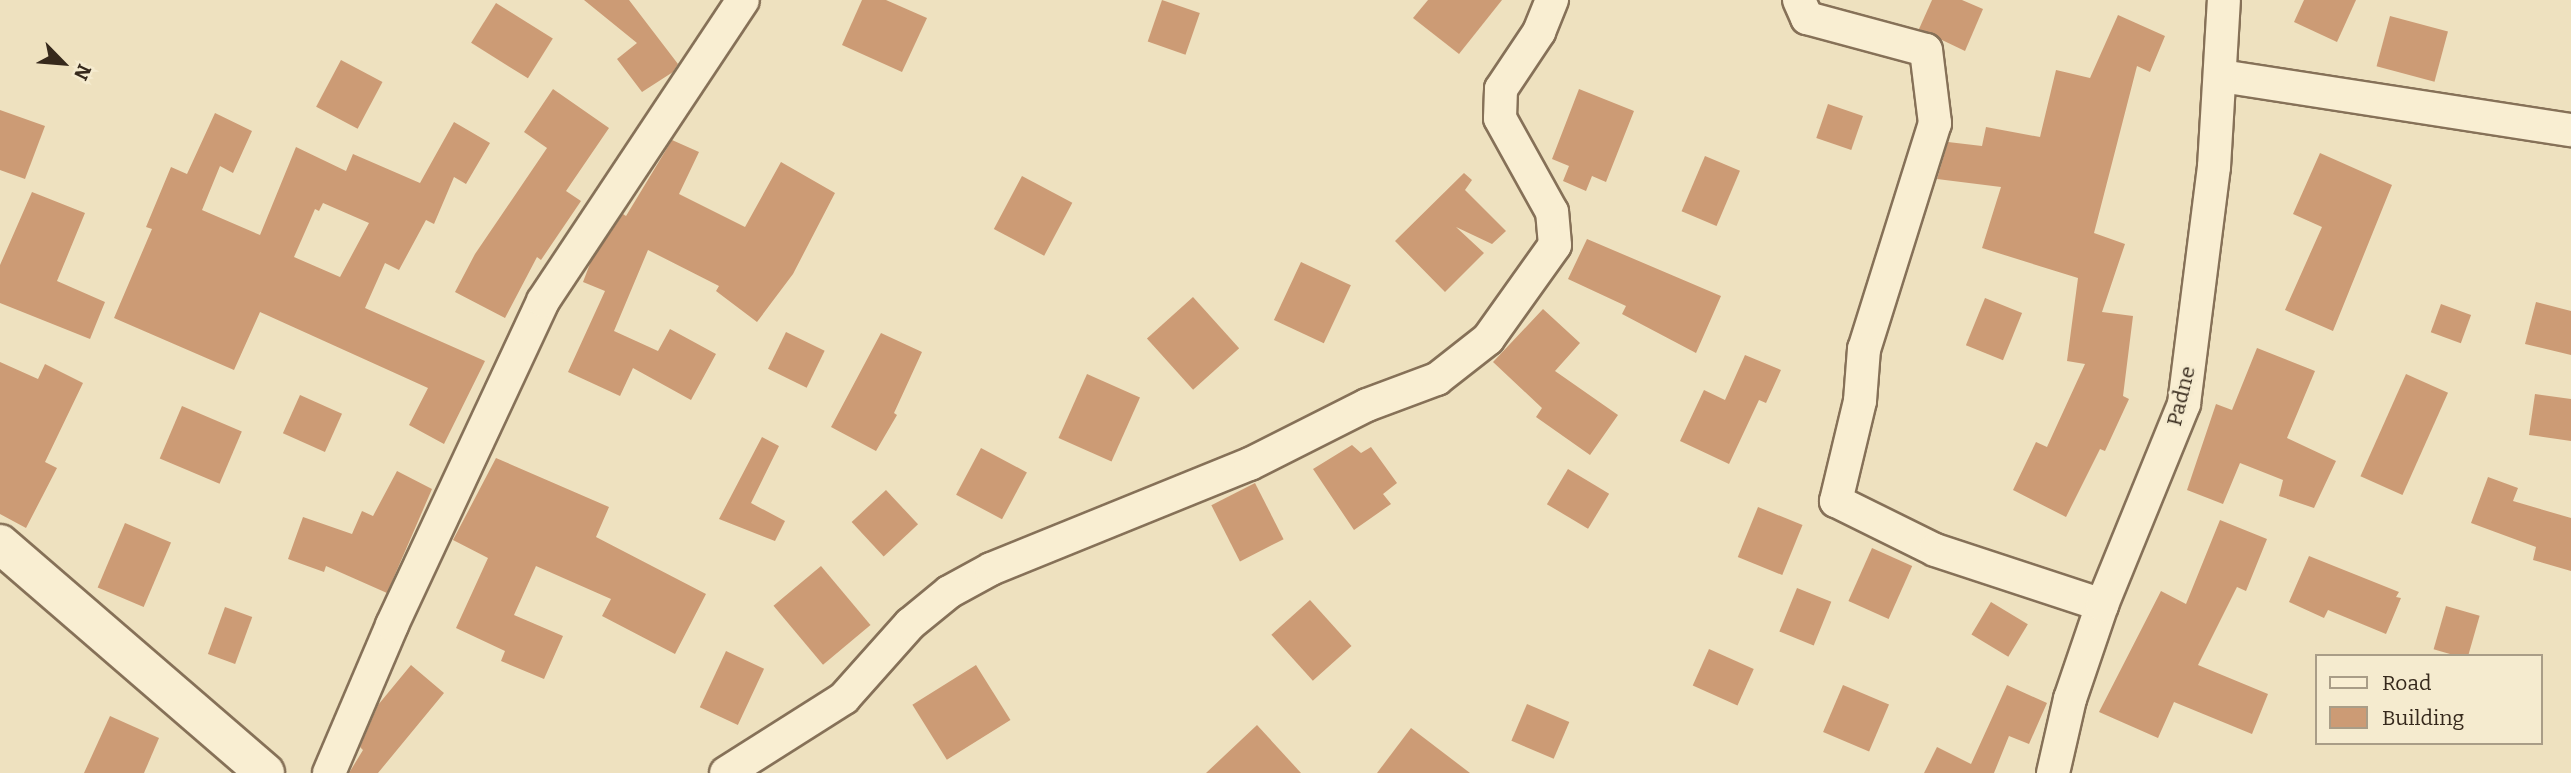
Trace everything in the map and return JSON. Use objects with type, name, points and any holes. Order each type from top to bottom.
[{"type":"main road","points":[[0,544],[265,773]]},
{"type":"street","points":[[329,773],[392,625],[543,302],[743,0]]},
{"type":"street","points":[[726,773],[844,698],[910,624],[949,592],[991,569],[1250,464],[1367,405],[1437,379],[1488,339],[1555,245],[1552,212],[1500,118],[1501,89],[1539,32],[1552,0]]},
{"type":"street","points":[[1799,0],[1807,18],[1926,50],[1936,123],[1864,349],[1860,401],[1836,500],[1935,551],[2102,605]]},
{"type":"street","name":"Padne","points":[[2053,773],[2070,699],[2102,605],[2184,404],[2202,291],[2221,76],[2224,0]]},
{"type":"street","points":[[2221,76],[2571,130]]},
{"type":"building","points":[[584,0],[629,0],[678,64],[673,72],[642,92],[617,59],[637,43]]},
{"type":"building","points":[[862,0],[886,0],[927,18],[902,72],[842,45]]},
{"type":"building","points":[[1162,0],[1200,13],[1185,55],[1148,42]]},
{"type":"building","points":[[1428,0],[1502,0],[1459,54],[1413,18]]},
{"type":"building","points":[[1932,0],[1962,0],[1983,9],[1965,51],[1919,29]]},
{"type":"building","points":[[2304,0],[2356,0],[2337,42],[2294,22]]},
{"type":"building","points":[[496,3],[553,39],[528,78],[471,43]]},
{"type":"building","points":[[2118,15],[2165,36],[2150,72],[2137,66],[2094,233],[2125,244],[2102,312],[2133,316],[2123,396],[2129,399],[2105,451],[2100,449],[2066,517],[2013,490],[2036,442],[2047,447],[2085,364],[2067,361],[2078,278],[1982,248],[2001,187],[1937,179],[1948,142],[1982,146],[1986,127],[2040,137],[2056,70],[2090,78]]},
{"type":"building","points":[[2390,16],[2448,32],[2434,82],[2377,66]]},
{"type":"building","points":[[341,60],[382,82],[358,129],[316,107]]},
{"type":"building","points":[[553,89],[609,128],[566,191],[581,201],[541,260],[537,257],[505,318],[455,292],[475,254],[547,148],[524,132]]},
{"type":"building","points":[[1579,89],[1634,111],[1606,182],[1592,176],[1586,191],[1563,181],[1569,166],[1552,159]]},
{"type":"building","points":[[1828,104],[1863,116],[1851,150],[1816,138]]},
{"type":"building","points":[[0,110],[45,126],[25,179],[0,170]]},
{"type":"building","points":[[215,113],[252,131],[233,173],[220,166],[202,210],[260,235],[296,147],[346,171],[353,154],[420,183],[454,122],[490,143],[466,184],[454,177],[434,224],[426,220],[399,270],[385,263],[365,308],[485,361],[444,444],[409,425],[428,388],[260,312],[234,370],[114,318],[152,229],[146,227],[171,167],[187,174]],"holes":[[[323,203],[369,223],[340,277],[294,257],[315,209],[319,211]]]},
{"type":"building","points":[[672,140],[699,152],[679,194],[745,227],[781,162],[835,193],[793,274],[757,322],[716,291],[719,286],[648,250],[614,331],[658,351],[670,329],[716,354],[691,400],[633,368],[620,396],[568,372],[605,291],[583,282],[591,261],[623,214],[626,216]]},
{"type":"building","points":[[2320,153],[2392,185],[2333,331],[2285,310],[2322,227],[2293,214]]},
{"type":"building","points":[[1705,156],[1740,171],[1717,226],[1682,211]]},
{"type":"building","points":[[1464,173],[1472,180],[1465,190],[1506,231],[1492,244],[1456,227],[1484,253],[1445,292],[1395,241]]},
{"type":"building","points":[[1022,176],[1072,203],[1044,256],[994,229]]},
{"type":"building","points":[[32,192],[85,213],[57,281],[105,302],[90,339],[0,303],[0,265]]},
{"type":"building","points":[[1587,239],[1721,296],[1696,353],[1622,314],[1626,306],[1568,279]]},
{"type":"building","points":[[1301,262],[1351,285],[1324,343],[1274,320]]},
{"type":"building","points":[[1193,297],[1239,348],[1193,390],[1147,338]]},
{"type":"building","points":[[1985,298],[2022,313],[2003,360],[1966,345]]},
{"type":"building","points":[[2536,302],[2571,311],[2571,355],[2525,344]]},
{"type":"building","points":[[2441,304],[2471,315],[2461,343],[2431,332]]},
{"type":"building","points":[[1543,309],[1580,343],[1555,371],[1618,415],[1590,455],[1536,417],[1542,408],[1493,362]]},
{"type":"building","points":[[786,332],[825,351],[807,388],[768,369]]},
{"type":"building","points":[[881,333],[922,352],[894,413],[897,415],[876,451],[831,427]]},
{"type":"building","points":[[2257,348],[2315,371],[2287,438],[2336,461],[2314,508],[2279,496],[2283,480],[2240,463],[2223,504],[2187,490],[2216,404],[2232,410]]},
{"type":"building","points":[[1745,355],[1781,370],[1766,403],[1759,400],[1729,464],[1680,441],[1704,390],[1725,400]]},
{"type":"building","points":[[0,362],[38,379],[45,364],[83,383],[45,462],[57,468],[26,528],[0,514]]},
{"type":"building","points":[[1087,374],[1140,398],[1112,462],[1059,438]]},
{"type":"building","points":[[2406,374],[2448,393],[2402,495],[2360,476]]},
{"type":"building","points":[[2535,394],[2571,399],[2571,441],[2529,435]]},
{"type":"building","points":[[300,395],[342,414],[325,452],[283,433]]},
{"type":"building","points":[[182,406],[242,431],[220,484],[160,458]]},
{"type":"building","points":[[762,437],[779,446],[751,503],[785,521],[775,541],[719,519]]},
{"type":"building","points":[[1352,445],[1361,453],[1371,447],[1397,483],[1383,494],[1391,504],[1354,530],[1313,469]]},
{"type":"building","points":[[981,448],[1027,472],[1002,519],[956,495]]},
{"type":"building","points":[[496,458],[609,507],[596,537],[706,594],[675,654],[602,616],[611,599],[536,566],[514,615],[563,636],[544,679],[501,661],[505,651],[456,628],[488,558],[453,540]]},
{"type":"building","points":[[1568,469],[1609,494],[1588,529],[1547,504]]},
{"type":"building","points":[[397,471],[432,489],[387,593],[326,566],[324,572],[288,559],[303,517],[352,534],[362,511],[373,516]]},
{"type":"building","points":[[2488,477],[2518,488],[2513,501],[2571,518],[2571,571],[2533,560],[2536,547],[2471,523]]},
{"type":"building","points":[[1255,483],[1284,539],[1240,561],[1211,505]]},
{"type":"building","points":[[886,490],[918,524],[884,556],[852,522]]},
{"type":"building","points":[[1758,507],[1803,525],[1782,575],[1738,557]]},
{"type":"building","points":[[2220,520],[2267,539],[2246,591],[2237,587],[2198,665],[2268,694],[2252,734],[2174,702],[2158,738],[2099,712],[2161,591],[2186,604]]},
{"type":"building","points":[[125,523],[171,543],[144,607],[98,587]]},
{"type":"building","points":[[1872,548],[1912,566],[1889,619],[1848,601]]},
{"type":"building","points":[[2309,556],[2399,592],[2396,597],[2401,598],[2386,634],[2328,610],[2324,618],[2289,602]]},
{"type":"building","points":[[821,566],[870,625],[823,665],[774,606]]},
{"type":"building","points":[[1797,588],[1831,602],[1814,645],[1779,632]]},
{"type":"building","points":[[1310,600],[1351,646],[1313,681],[1271,635]]},
{"type":"building","points":[[1991,602],[2028,624],[2008,657],[1971,635]]},
{"type":"building","points":[[2446,606],[2480,616],[2469,654],[2450,654],[2434,649]]},
{"type":"building","points":[[225,607],[252,617],[235,664],[208,654]]},
{"type":"building","points":[[1709,649],[1754,669],[1737,705],[1693,686]]},
{"type":"building","points":[[726,651],[764,669],[738,725],[700,707]]},
{"type":"building","points":[[411,665],[444,693],[378,773],[349,773],[363,750],[360,747],[378,705]]},
{"type":"building","points":[[976,665],[1010,720],[947,760],[912,705]]},
{"type":"building","points":[[1843,685],[1889,705],[1869,751],[1823,732]]},
{"type":"building","points":[[2007,685],[2047,703],[2029,744],[2009,736],[1994,773],[1924,773],[1937,747],[1971,764]]},
{"type":"building","points":[[1527,704],[1569,722],[1554,759],[1511,741]]},
{"type":"building","points":[[110,716],[159,738],[144,773],[84,773]]},
{"type":"building","points":[[1257,725],[1301,773],[1206,773]]},
{"type":"building","points":[[1411,728],[1470,773],[1377,773]]}]
